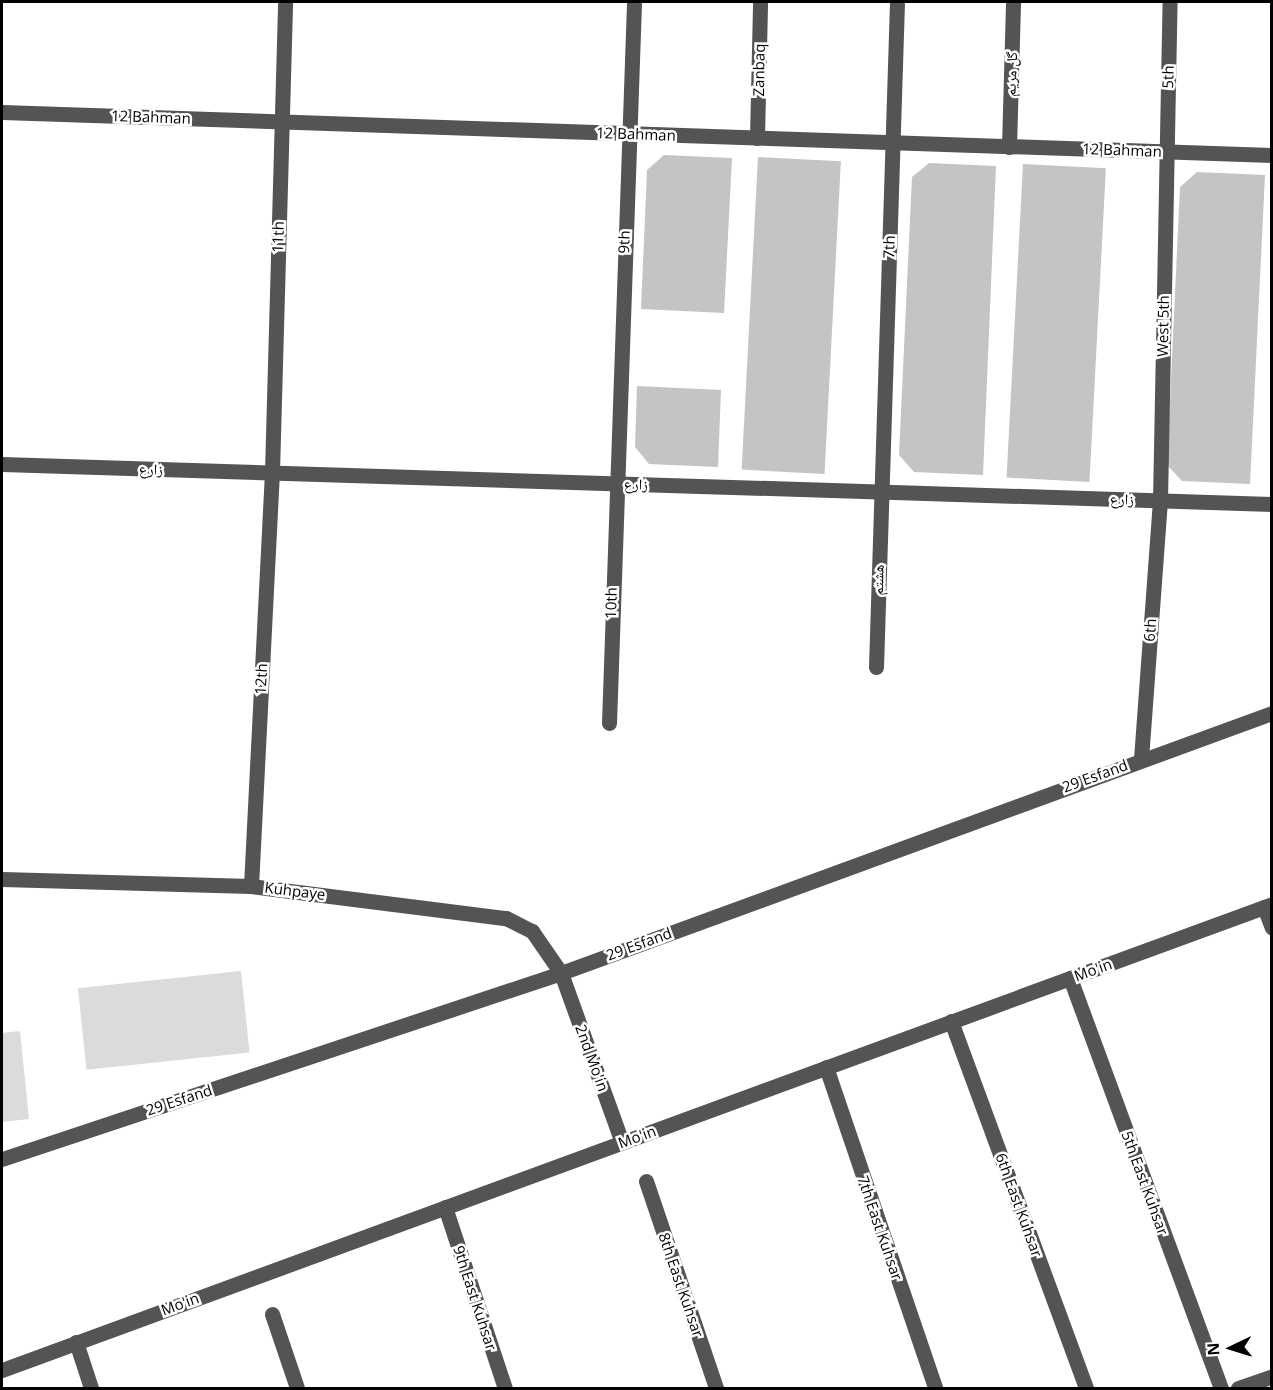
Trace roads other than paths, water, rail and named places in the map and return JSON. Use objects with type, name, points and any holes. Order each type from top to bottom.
[{"type":"street","name":"11th","points":[[272,472],[285,2]]},
{"type":"street","name":"9th","points":[[614,483],[634,2]]},
{"type":"street","name":"Zanbaq","points":[[757,138],[760,2]]},
{"type":"street","name":"7th","points":[[881,492],[897,2]]},
{"type":"street","name":"گل مریم","points":[[1009,147],[1013,2]]},
{"type":"street","name":"5th","points":[[1166,152],[1170,2]]},
{"type":"street","name":"12 Bahman","points":[[2,112],[1272,156]]},
{"type":"street","name":"West 5th","points":[[1160,501],[1166,152]]},
{"type":"street","name":"زارع","points":[[2,464],[1272,504]]},
{"type":"street","name":"12th","points":[[251,886],[272,472]]},
{"type":"street","name":"10th","points":[[609,723],[614,483]]},
{"type":"street","name":"هشتم","points":[[876,667],[881,492]]},
{"type":"street","name":"6th","points":[[1141,759],[1160,501]]},
{"type":"street","name":"29 Esfand","points":[[2,1159],[561,973],[1272,713]]},
{"type":"street","name":"Kuhpaye","points":[[2,879],[251,886],[506,918],[532,932],[561,973]]},
{"type":"street","points":[[1268,905],[1272,928]]},
{"type":"street","name":"Mo'in","points":[[2,1370],[1268,905]]},
{"type":"street","name":"2nd Mo'in","points":[[561,973],[622,1142]]},
{"type":"street","name":"5th East Kuhsar","points":[[1070,978],[1221,1389]]},
{"type":"street","name":"6th East Kuhsar","points":[[951,1021],[1086,1389]]},
{"type":"street","name":"7th East Kuhsar","points":[[826,1067],[935,1389]]},
{"type":"street","name":"8th East Kuhsar","points":[[646,1181],[716,1389]]},
{"type":"street","name":"9th East Kuhsar","points":[[446,1207],[505,1389]]},
{"type":"street","points":[[272,1314],[297,1389]]},
{"type":"street","points":[[76,1342],[91,1389]]},
{"type":"street","points":[[1238,1389],[1272,1376]]}]
